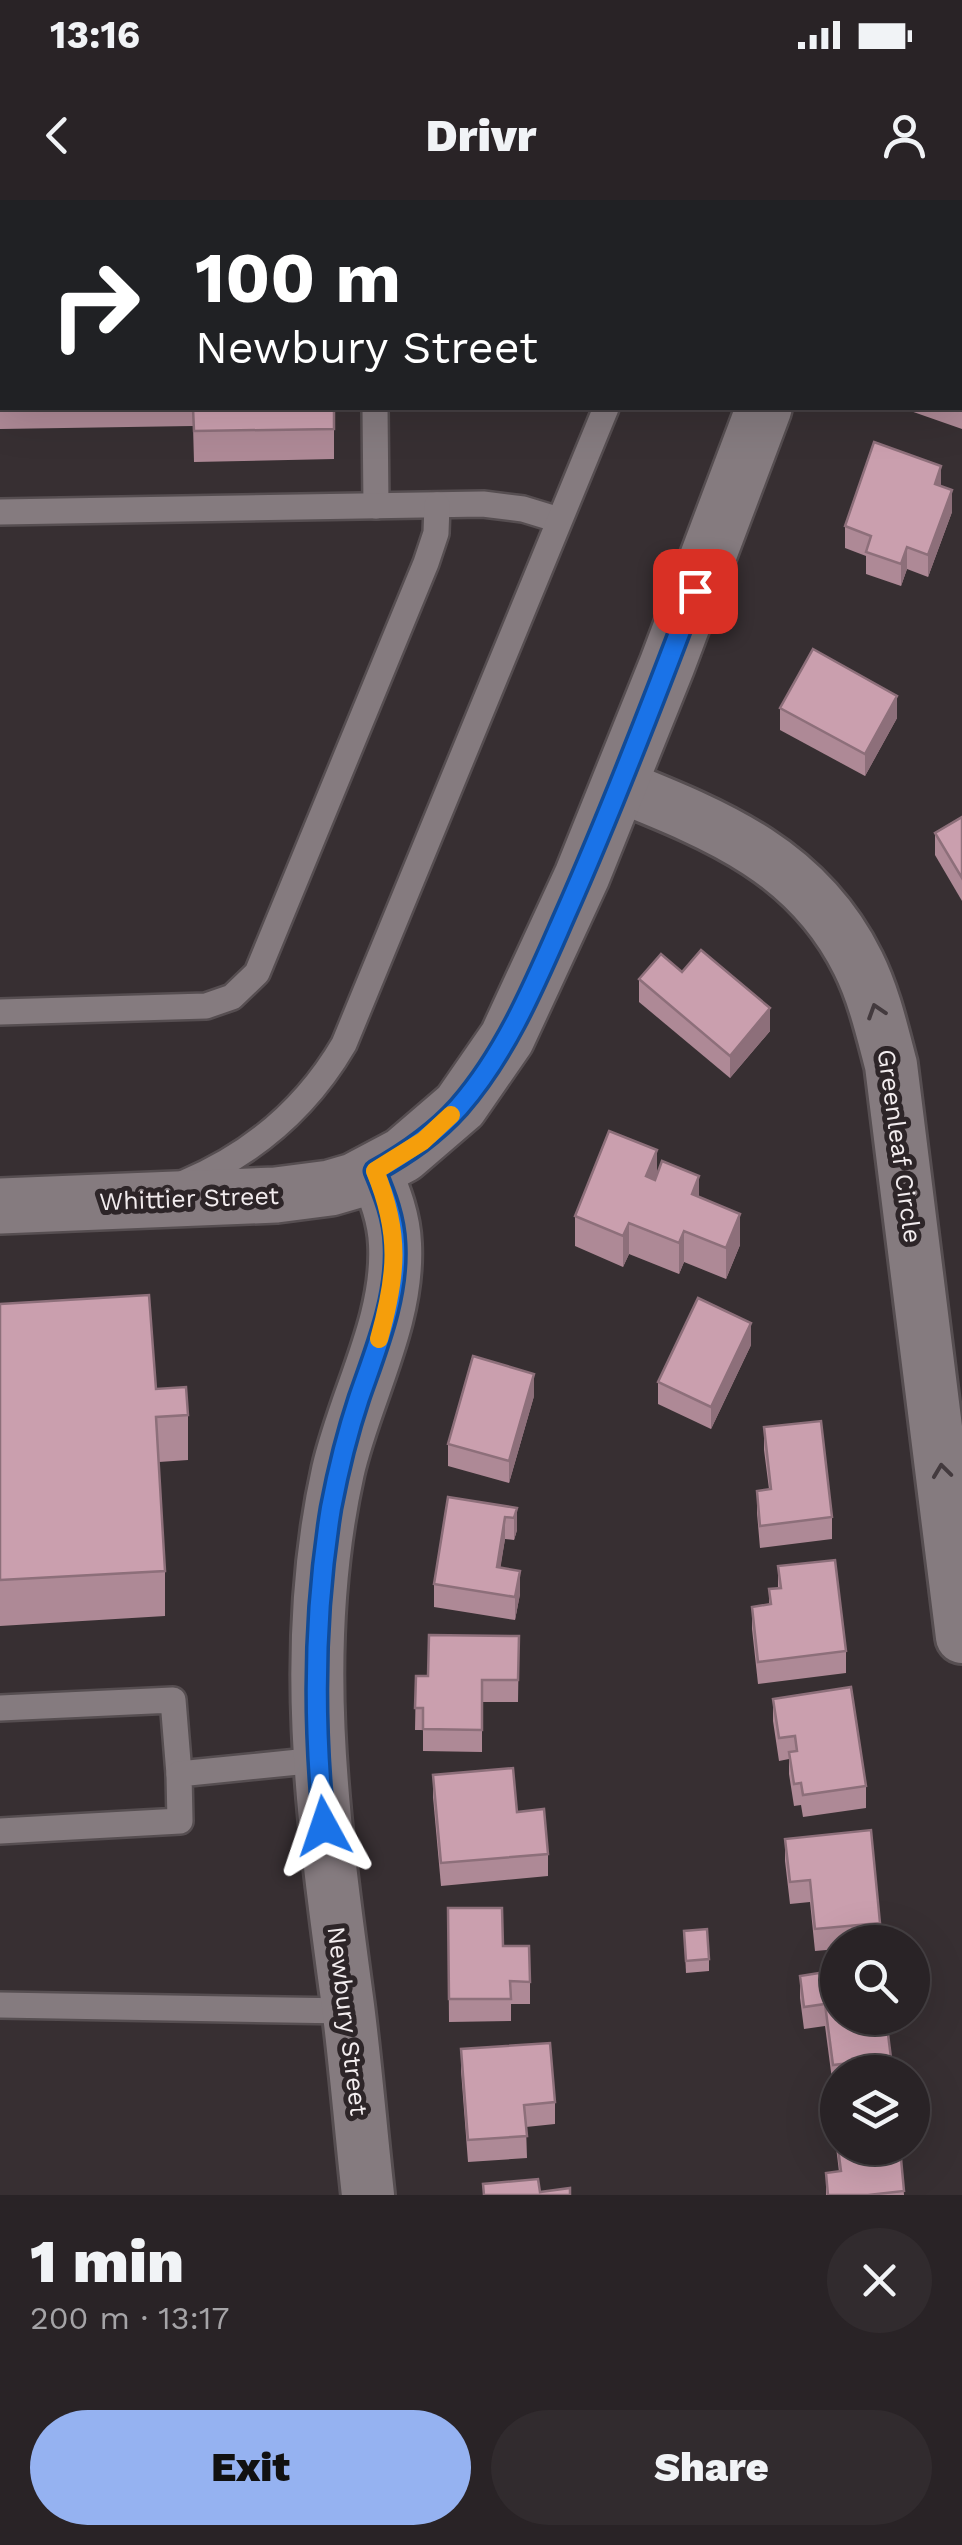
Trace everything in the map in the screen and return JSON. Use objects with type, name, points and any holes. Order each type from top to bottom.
[{"type":"street","points":[[375,1171],[442,1125],[492,1062],[538,976],[620,786],[763,410]]},
{"type":"street","name":"Greenleaf Circle","points":[[620,786],[702,820],[756,848],[796,878],[829,917],[858,963],[892,1065],[962,1637]]},
{"type":"street","name":"Whittier Street","points":[[0,1206],[304,1192],[341,1185],[375,1171]]},
{"type":"street","name":"Newbury Street","points":[[368,2195],[318,1760],[318,1636],[331,1510],[348,1435],[380,1336],[395,1267],[390,1208],[375,1171]]},
{"type":"lane","points":[[375,410],[376,506]]},
{"type":"lane","points":[[118,1201],[174,1188],[250,1149],[294,1112],[330,1068],[356,1017],[605,410]]},
{"type":"lane","points":[[0,1012],[206,1006],[246,986],[264,960],[419,580],[436,533],[437,505]]},
{"type":"lane","points":[[0,512],[437,505],[504,506],[559,520]]},
{"type":"lane","points":[[0,1708],[173,1700],[180,1822],[0,1831]]},
{"type":"lane","points":[[179,1774],[318,1760]]},
{"type":"lane","points":[[0,2005],[348,2011]]},
{"type":"building","points":[[193,410],[334,410],[334,429],[194,431]]},
{"type":"building","points":[[874,442],[941,466],[935,484],[952,490],[928,555],[907,547],[901,564],[866,552],[871,536],[845,526]]},
{"type":"building","points":[[813,649],[897,696],[865,754],[780,708]]},
{"type":"building","points":[[962,817],[962,878],[935,833]]},
{"type":"building","points":[[701,950],[770,1008],[730,1056],[639,979],[661,954],[682,972]]},
{"type":"building","points":[[609,1131],[657,1150],[646,1176],[655,1180],[662,1161],[699,1176],[692,1194],[740,1214],[726,1248],[684,1231],[679,1243],[629,1223],[623,1236],[575,1216]]},
{"type":"building","points":[[149,1295],[156,1389],[186,1387],[188,1415],[156,1417],[165,1571],[0,1580],[0,1304]]},
{"type":"building","points":[[698,1298],[751,1323],[711,1407],[658,1382]]},
{"type":"building","points":[[473,1356],[534,1374],[509,1461],[448,1444]]},
{"type":"building","points":[[821,1421],[832,1517],[760,1526],[757,1491],[771,1489],[764,1427]]},
{"type":"building","points":[[448,1497],[517,1508],[514,1518],[505,1517],[497,1567],[520,1571],[515,1597],[434,1584]]},
{"type":"building","points":[[835,1560],[846,1651],[758,1662],[752,1607],[771,1604],[769,1589],[781,1588],[778,1566]]},
{"type":"building","points":[[429,1635],[519,1636],[518,1680],[482,1680],[482,1730],[423,1729],[423,1708],[415,1708],[416,1676],[428,1676]]},
{"type":"building","points":[[851,1687],[866,1786],[803,1795],[801,1783],[794,1784],[789,1752],[797,1751],[795,1736],[779,1738],[773,1699]]},
{"type":"building","points":[[513,1768],[517,1812],[544,1809],[548,1854],[441,1863],[433,1775]]},
{"type":"building","points":[[871,1830],[880,1923],[820,1925],[815,1929],[810,1880],[790,1882],[785,1839]]},
{"type":"building","points":[[448,1908],[502,1908],[503,1946],[529,1946],[530,1982],[510,1981],[511,1999],[449,1999]]},
{"type":"building","points":[[707,1929],[709,1959],[686,1961],[684,1931]]},
{"type":"building","points":[[820,1973],[820,2005],[804,2007],[800,1976]]},
{"type":"building","points":[[829,2035],[888,2035],[891,2055],[832,2055]]},
{"type":"building","points":[[550,2043],[555,2102],[524,2105],[527,2136],[468,2140],[461,2049]]},
{"type":"building","points":[[840,2165],[902,2165],[904,2191],[828,2195],[826,2173],[841,2171]]},
{"type":"building","points":[[538,2179],[540,2192],[570,2188],[570,2195],[484,2195],[483,2184]]},
{"type":"slow traffic","points":[[379,1339],[396,1246],[390,1208],[375,1171],[423,1141],[451,1115]]},
{"type":"route","points":[[324,1826],[316,1676],[325,1552],[338,1472],[380,1336],[395,1267],[390,1208],[375,1171],[442,1125],[476,1086],[506,1038],[570,904],[695,591]]}]
